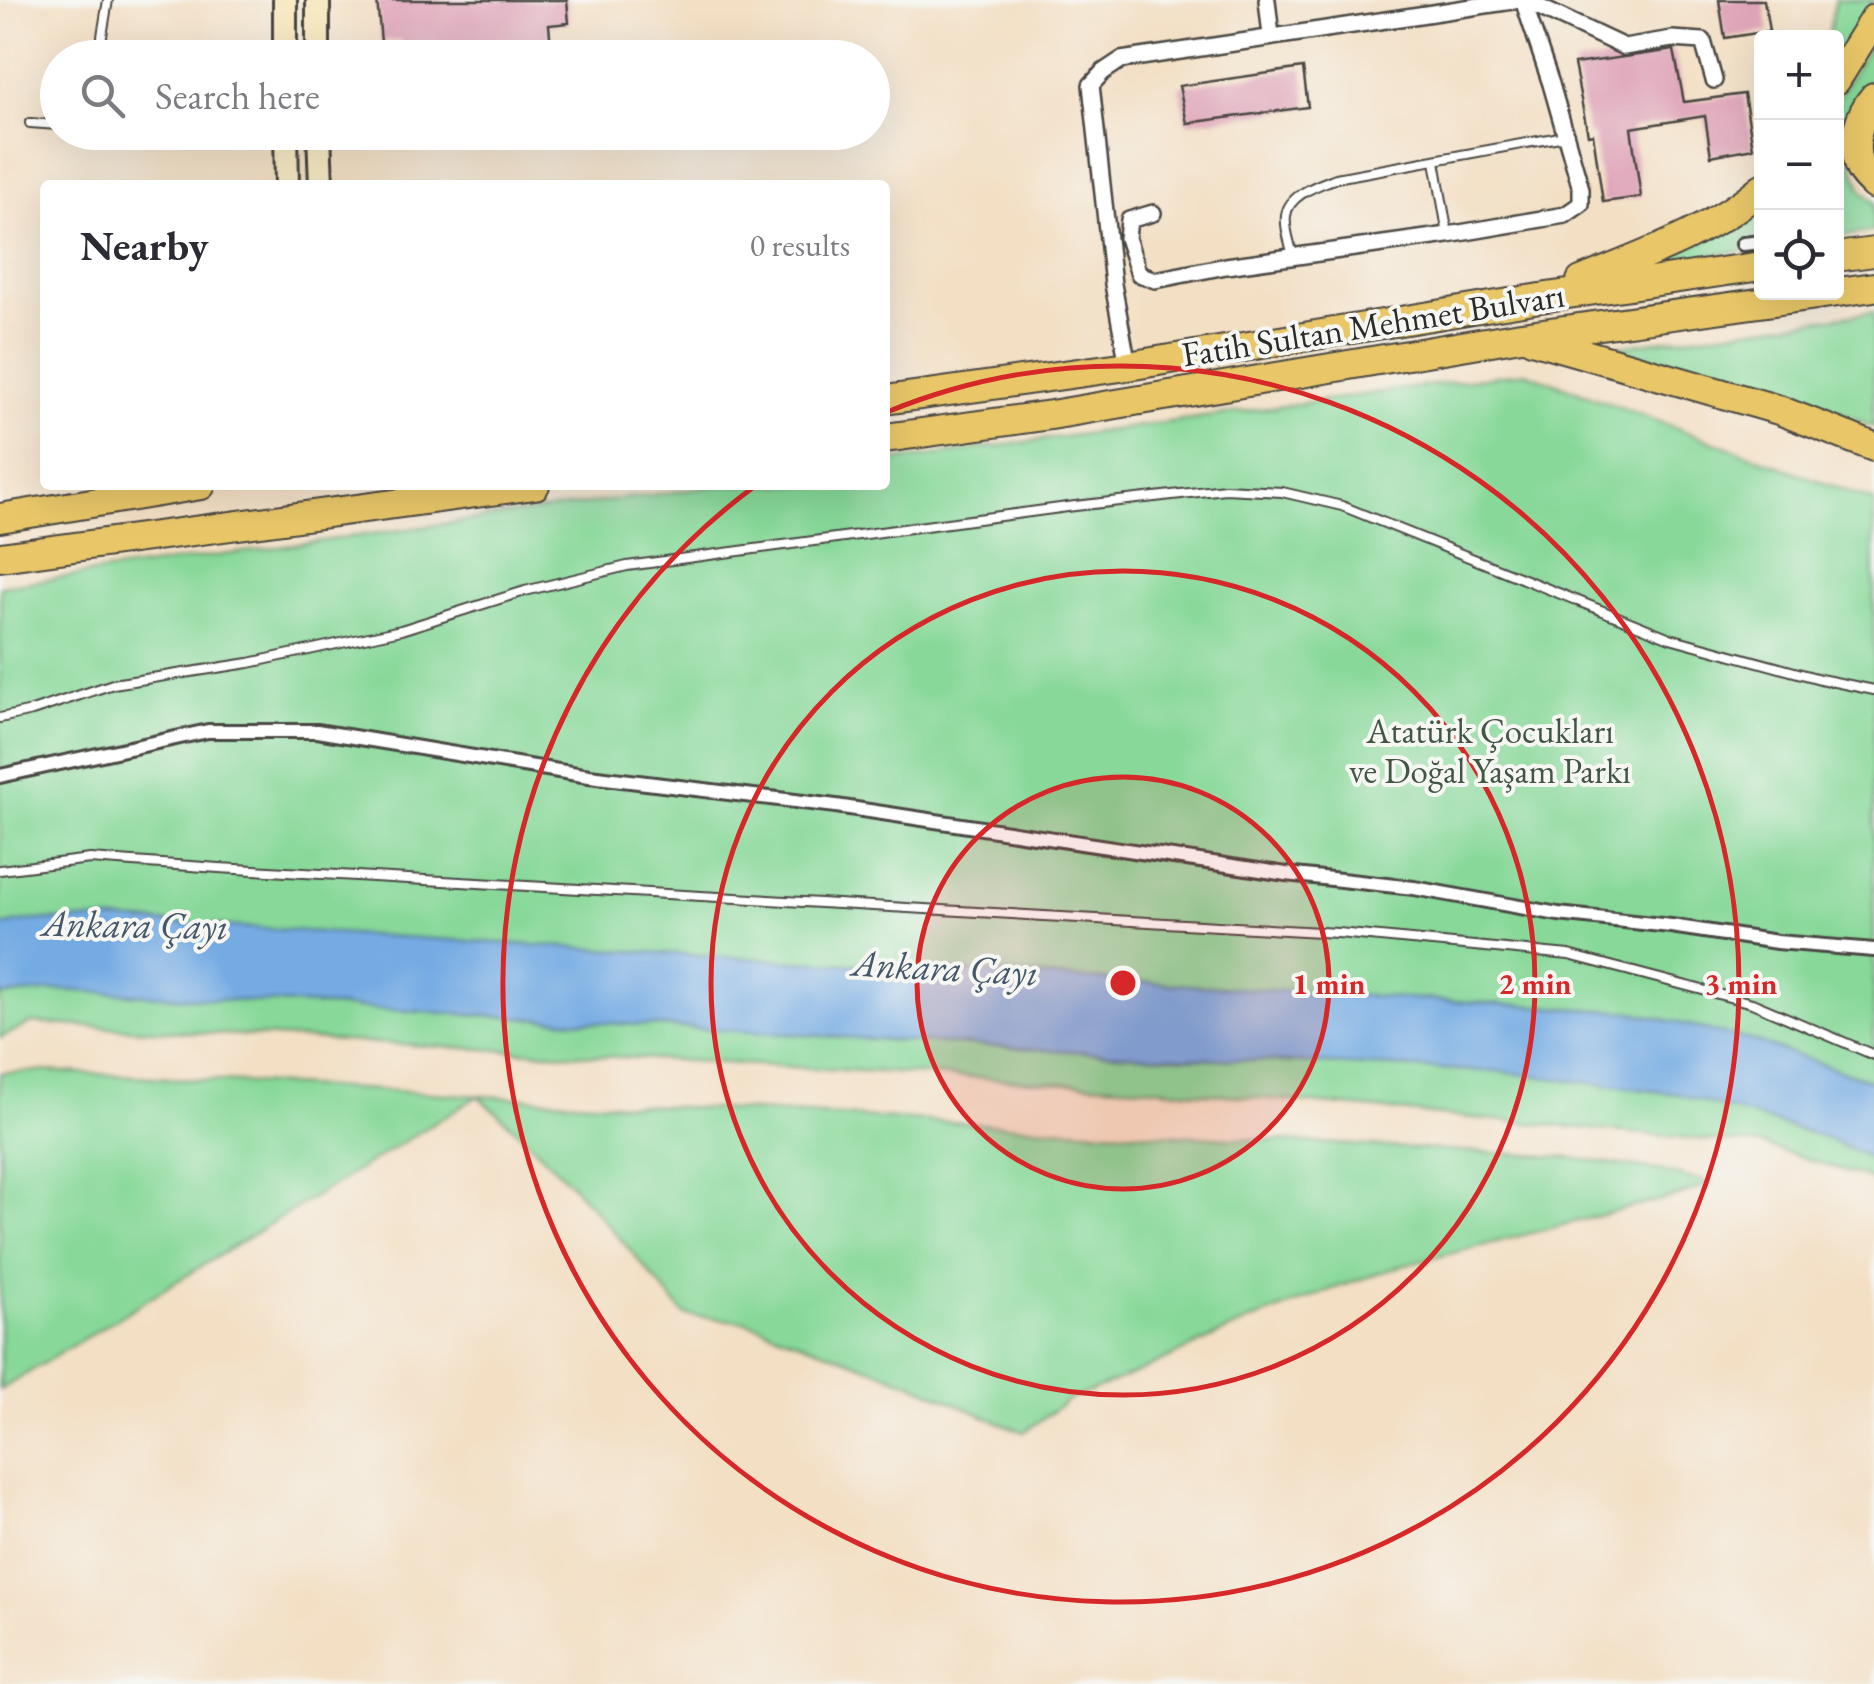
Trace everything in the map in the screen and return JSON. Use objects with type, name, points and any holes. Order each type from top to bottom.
[{"type":"highway","points":[[1844,67],[1874,19]]},
{"type":"highway","points":[[1874,97],[1859,124],[1856,140],[1859,168],[1874,185]]},
{"type":"highway","points":[[1540,298],[1683,239],[1754,194]]},
{"type":"highway","points":[[1844,256],[1874,252]]},
{"type":"highway","name":"Fatih Sultan Mehmet Bulvarı","points":[[890,399],[1128,366],[1754,267]]},
{"type":"highway","name":"Fatih Sultan Mehmet Bulvarı","points":[[890,437],[1051,415],[1521,336],[1874,287]]},
{"type":"highway","points":[[1521,336],[1780,410],[1874,447]]},
{"type":"highway","points":[[0,518],[170,490]]},
{"type":"highway","points":[[0,557],[497,490]]},
{"type":"main road","points":[[285,0],[286,40]]},
{"type":"main road","points":[[318,0],[318,40]]},
{"type":"main road","points":[[287,150],[288,180]]},
{"type":"main road","points":[[319,150],[321,180]]},
{"type":"street","points":[[1267,0],[1271,36]]},
{"type":"street","points":[[1153,213],[1128,220],[1126,238],[1139,274],[1155,280],[1566,215],[1581,204],[1582,189],[1522,0]]},
{"type":"street","points":[[1128,366],[1113,284],[1091,85],[1122,60],[1522,0],[1624,47],[1672,39],[1703,41],[1714,80]]},
{"type":"street","points":[[1743,244],[1754,243]]},
{"type":"street","points":[[0,776],[208,732],[317,731],[589,776],[836,806],[1286,874],[1414,888],[1558,914],[1777,942],[1874,950]]},
{"type":"lane","points":[[102,36],[108,0]]},
{"type":"lane","points":[[30,123],[40,124]]},
{"type":"lane","points":[[1293,257],[1285,215],[1294,199],[1314,186],[1336,178],[1564,136]]},
{"type":"lane","points":[[1434,160],[1448,235]]},
{"type":"lane","points":[[0,718],[113,684],[250,663],[401,630],[525,591],[627,566],[1225,489],[1282,492],[1342,506],[1670,638],[1874,690]]},
{"type":"lane","points":[[0,870],[90,859],[1338,933],[1568,955],[1752,1003],[1874,1055]]},
{"type":"green space","points":[[1835,0],[1874,0],[1844,48],[1844,30],[1829,30]]},
{"type":"green space","points":[[1874,38],[1874,80],[1846,120],[1844,132],[1844,87]]},
{"type":"green space","points":[[1844,141],[1862,191],[1874,202],[1874,231],[1844,236]]},
{"type":"green space","points":[[1754,211],[1754,249],[1652,265]]},
{"type":"green space","points":[[1874,312],[1874,427],[1805,398],[1611,347]]},
{"type":"green space","name":"Atatürk Çocukları ve Doğal Yaşam Parkı","points":[[1525,372],[1874,501],[1874,1180],[1763,1145],[1140,1087],[31,1023],[0,1038],[0,586],[686,490],[890,490],[890,461]]},
{"type":"green space","points":[[43,1071],[1565,1157],[1657,1170],[1712,1183],[1684,1194],[1398,1267],[1332,1289],[1068,1400],[1024,1432],[911,1383],[747,1322],[685,1315],[560,1173],[478,1096],[0,1390],[0,1073]]},
{"type":"water","name":"Ankara Çayı","points":[[32,920],[123,920],[1633,1012],[1754,1041],[1874,1082],[1874,1160],[1823,1137],[1678,1094],[1503,1072],[1152,1056],[62,990],[0,996],[0,926]]},
{"type":"building","points":[[377,0],[567,0],[569,23],[549,25],[550,40],[381,40]]},
{"type":"building","points":[[1719,0],[1764,0],[1769,30],[1725,38]]},
{"type":"building","points":[[1674,50],[1684,102],[1744,94],[1753,148],[1711,156],[1705,116],[1631,128],[1641,197],[1603,202],[1593,134],[1588,135],[1574,64]]},
{"type":"building","points":[[1303,68],[1308,107],[1187,123],[1179,86]]}]
